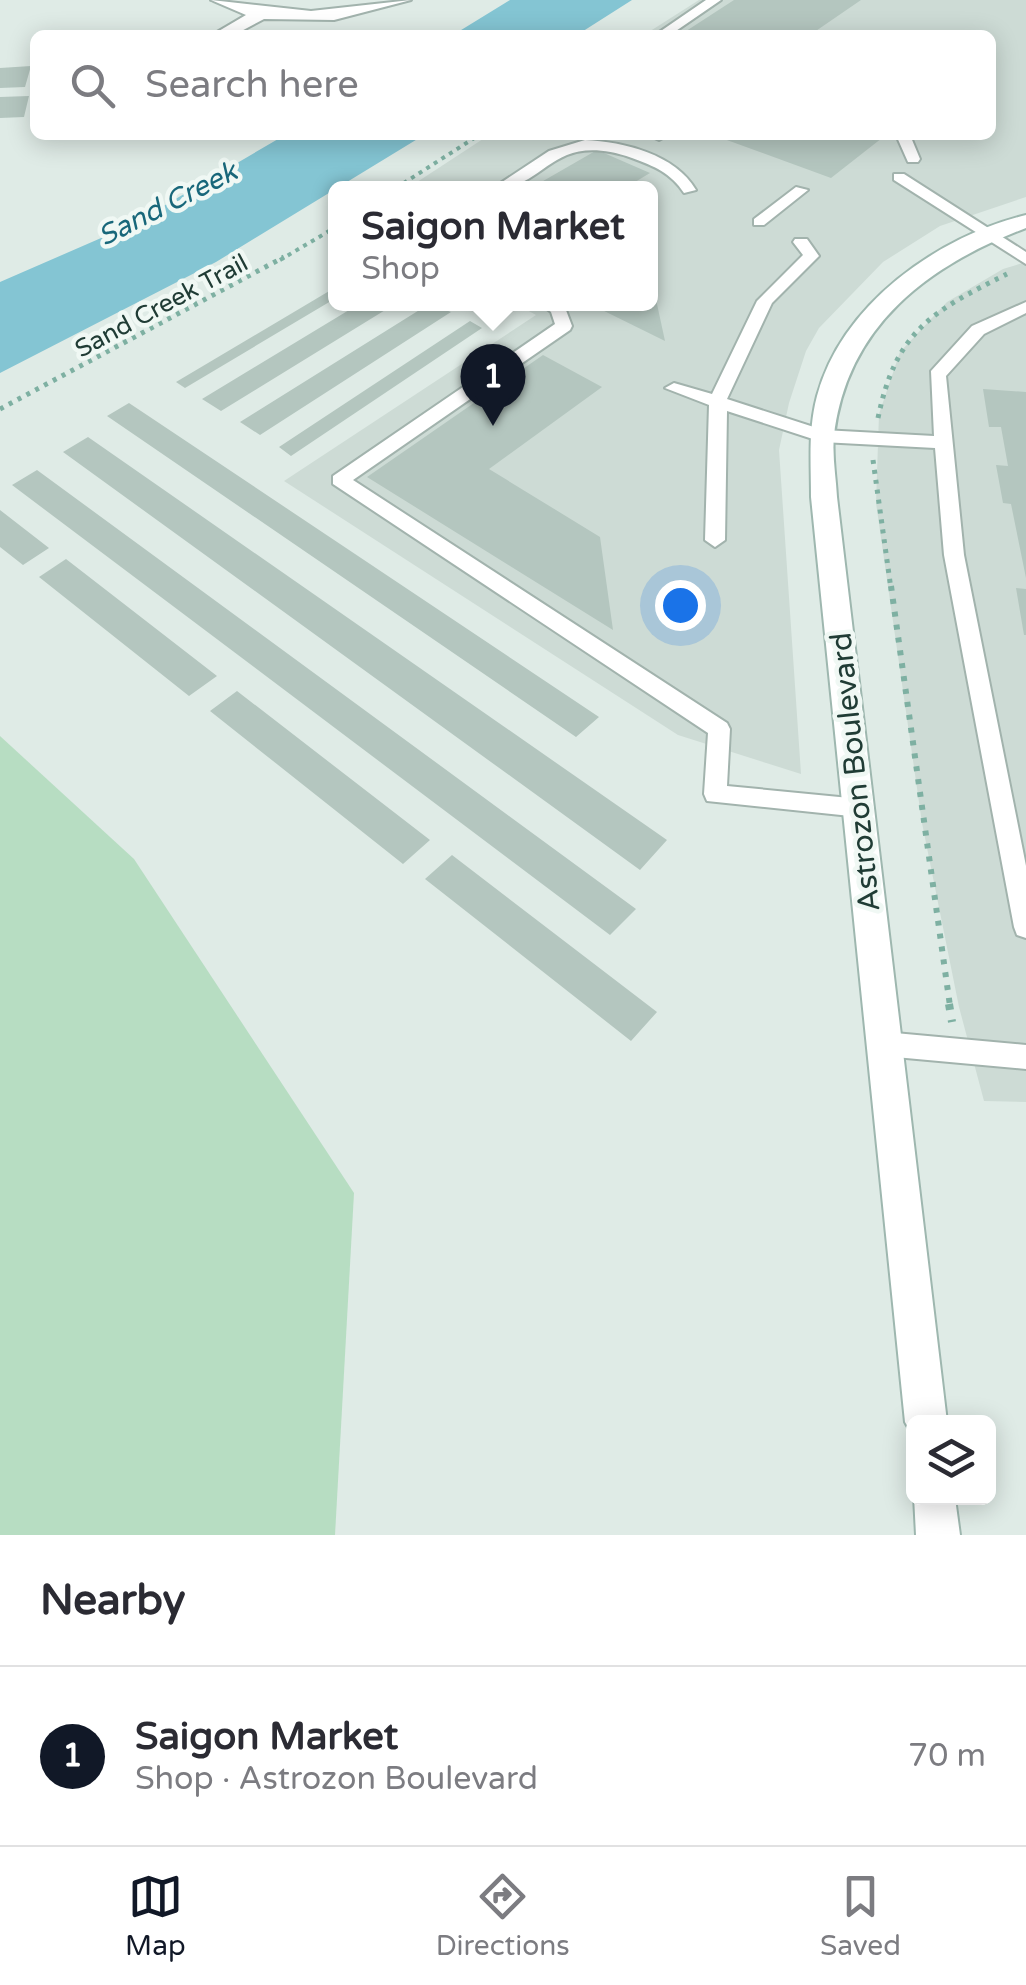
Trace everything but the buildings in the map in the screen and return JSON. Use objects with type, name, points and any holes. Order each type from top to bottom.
[{"type":"main road","points":[[219,0],[260,14],[348,13],[403,0]]},
{"type":"main road","points":[[230,30],[260,14]]},
{"type":"main road","name":"Astrozon Boulevard","points":[[925,1415],[824,497],[822,436],[838,373],[873,313],[932,261],[1026,221]]},
{"type":"main road","points":[[935,1505],[938,1535]]},
{"type":"lane","points":[[669,30],[715,0]]},
{"type":"lane","points":[[904,140],[913,160]]},
{"type":"lane","points":[[511,181],[562,149],[596,142],[669,167],[681,175],[689,190]]},
{"type":"lane","points":[[899,177],[1026,259]]},
{"type":"lane","points":[[759,222],[802,190]]},
{"type":"lane","points":[[714,540],[718,400],[765,301],[811,256],[801,242]]},
{"type":"lane","points":[[1026,307],[978,330],[938,375],[954,554],[1026,927]]},
{"type":"lane","points":[[559,311],[564,326],[340,480],[718,728],[715,794],[860,808]]},
{"type":"lane","points":[[674,388],[822,436],[944,444]]},
{"type":"lane","points":[[884,1044],[1026,1057]]},
{"type":"path","points":[[407,181],[471,140]]},
{"type":"path","name":"Sand Creek Trail","points":[[0,409],[227,291],[328,232]]},
{"type":"path","points":[[956,1050],[872,457],[884,382],[912,327],[1011,272]]},
{"type":"shaded area","points":[[699,0],[1026,0],[1026,197],[940,226],[883,262],[819,328],[806,351],[789,403],[779,450],[801,774],[678,735],[284,481],[536,315],[529,311],[658,311],[658,181],[419,181],[481,140],[996,140],[996,30],[652,30]]},
{"type":"shaded area","points":[[1026,262],[1026,1102],[984,1101],[959,1007],[922,823],[876,503],[879,414],[900,352],[947,302],[1003,269]]},
{"type":"green space","points":[[0,736],[134,859],[354,1193],[335,1535],[0,1535]]},
{"type":"water","points":[[510,0],[632,0],[585,30],[461,30]]},
{"type":"water","points":[[276,140],[416,140],[349,181],[328,181],[328,194],[216,262],[0,373],[0,282],[131,225]]},
{"type":"place","name":"Saigon Market","points":[[493,426]]},
{"type":"water label","name":"Sand Creek","points":[[167,203]]}]
